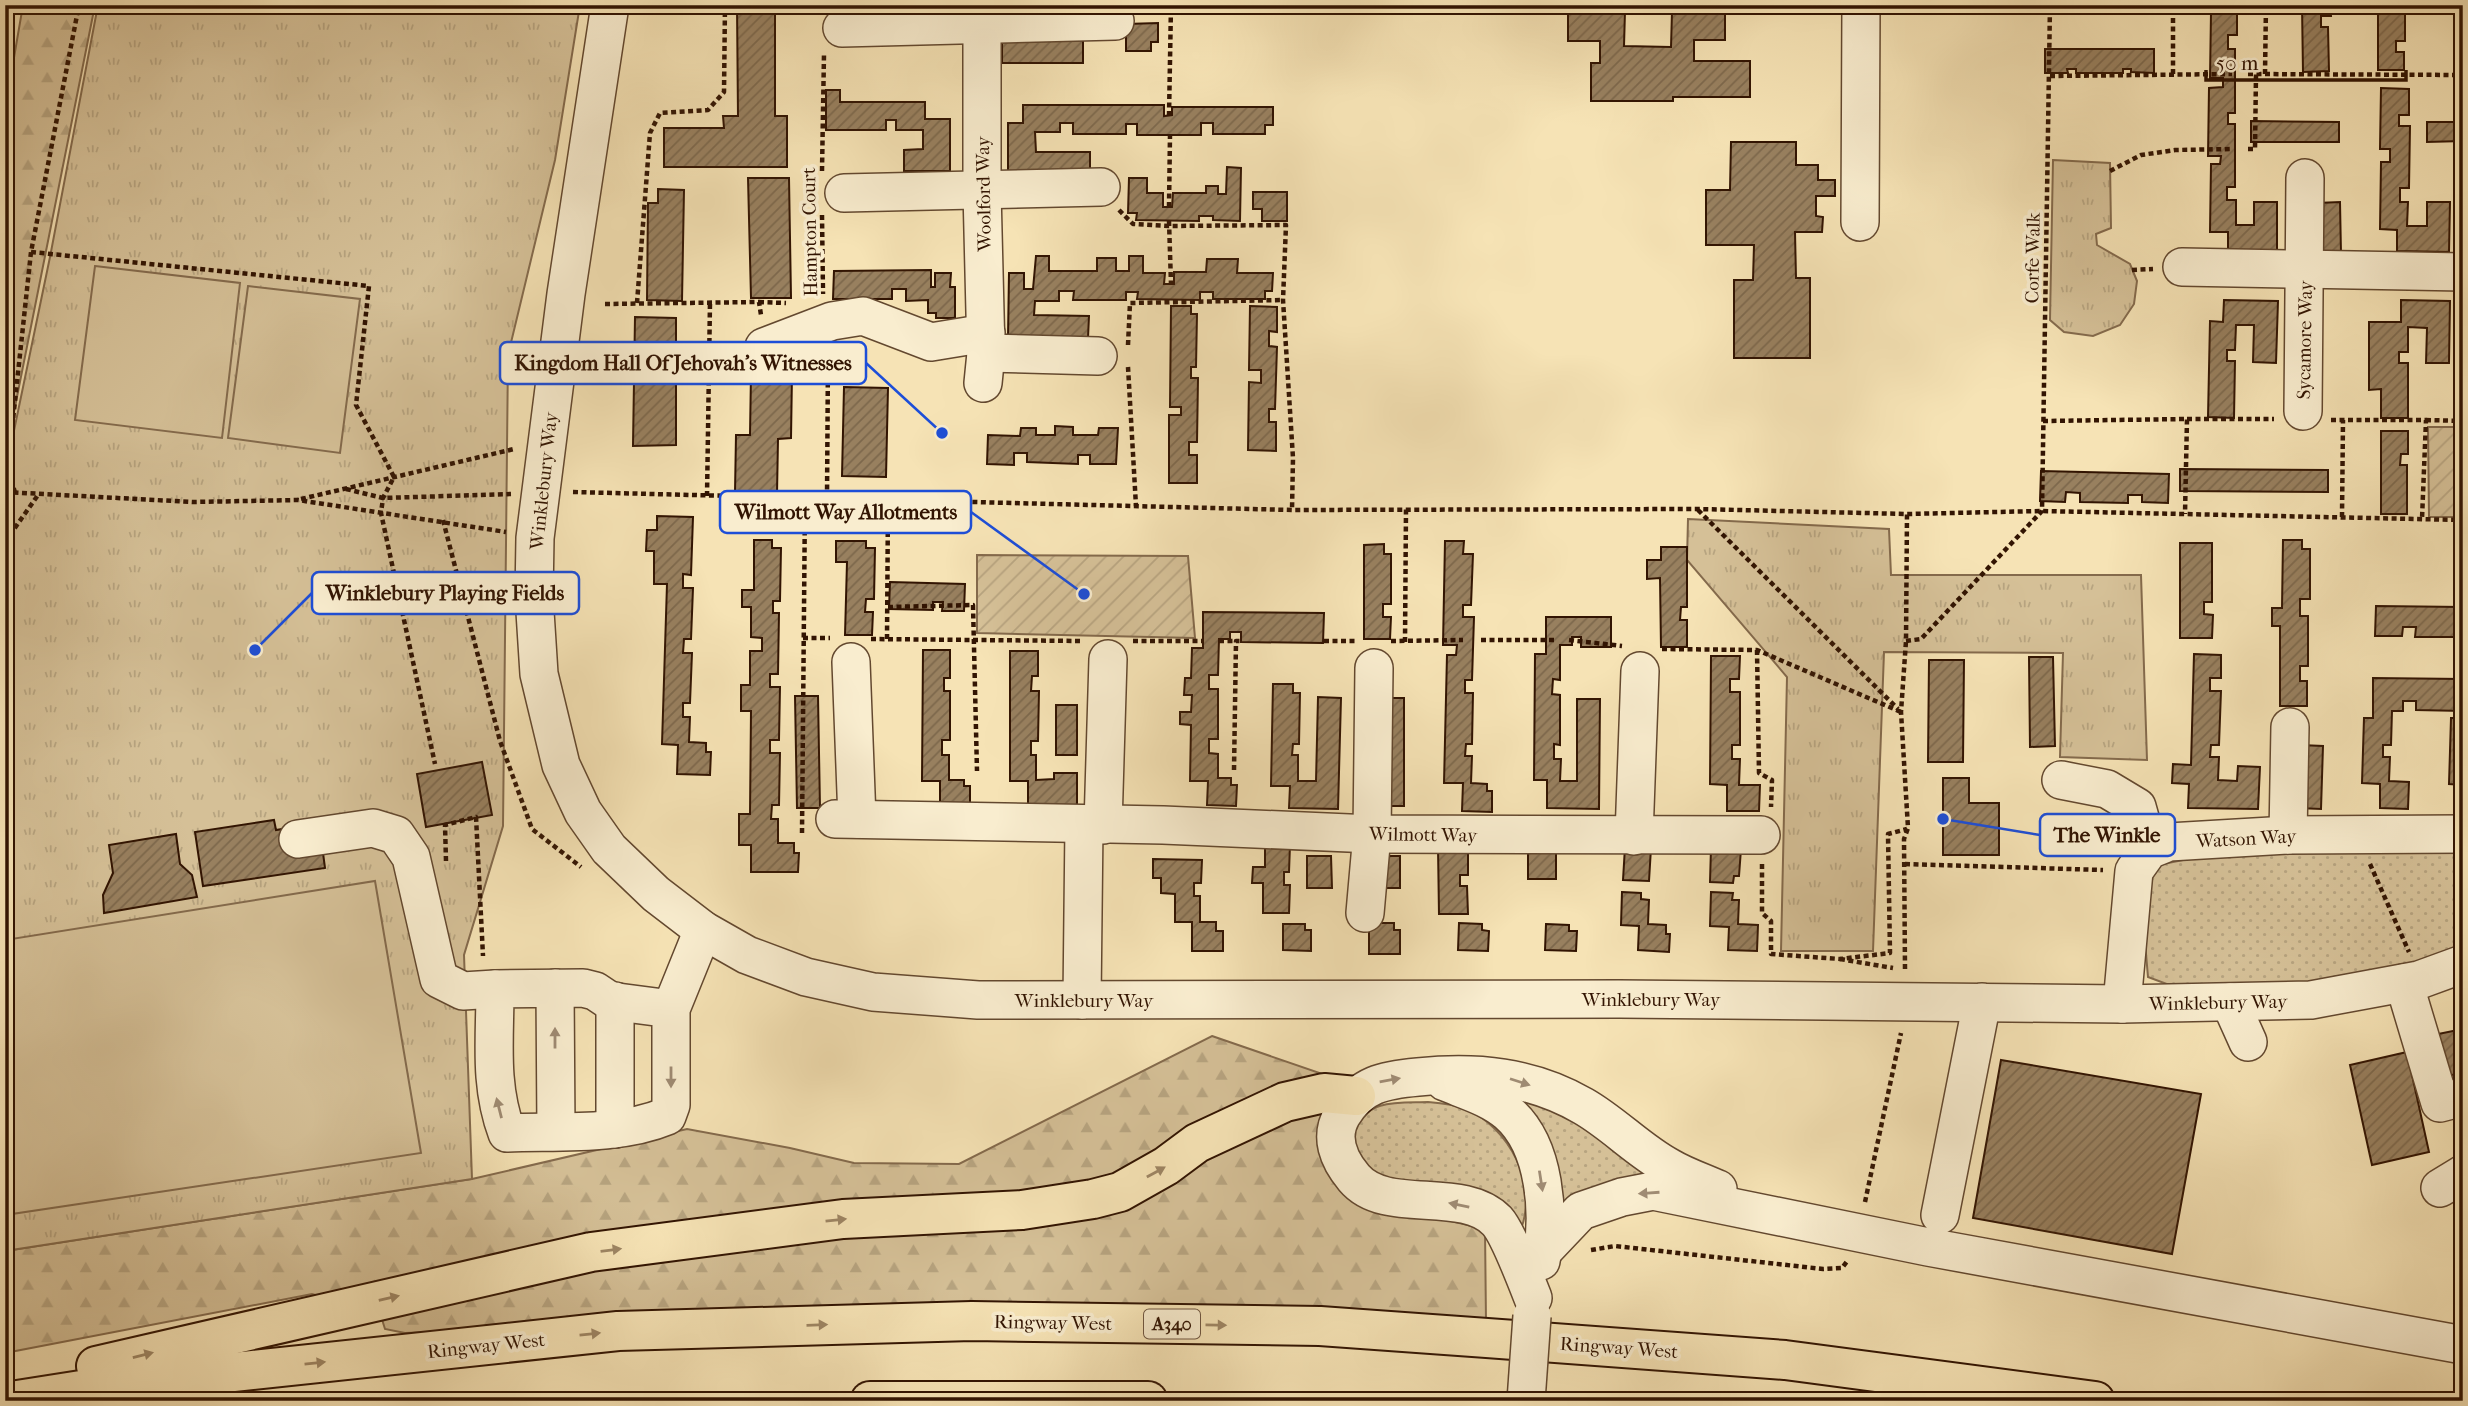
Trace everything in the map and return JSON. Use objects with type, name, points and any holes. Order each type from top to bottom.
[{"type":"main road","points":[[5,1388],[253,1328],[591,1252],[843,1219],[1022,1210],[1094,1199],[1120,1192],[1166,1166],[1197,1143],[1285,1102],[1324,1093],[1356,1096]]},
{"type":"main road","name":"Ringway West","points":[[10,1401],[113,1385],[618,1331],[972,1321],[1320,1326],[1785,1360],[2095,1401]]},
{"type":"main road","points":[[870,1401],[1148,1401]]},
{"type":"street","name":"Winklebury Way","points":[[610,5],[566,294],[535,538],[534,596],[539,674],[561,765],[583,812],[609,849],[656,894],[703,930],[747,955],[806,977],[873,992],[978,1000],[1632,999],[2122,1004],[2230,1002],[2311,1000],[2408,969],[2463,964]]},
{"type":"street","points":[[1860,222],[1861,5]]},
{"type":"street","points":[[833,34],[982,15],[1115,22]]},
{"type":"street","name":"Woolford Way","points":[[982,15],[985,356]]},
{"type":"street","name":"Sycamore Way","points":[[2304,417],[2305,178]]},
{"type":"street","points":[[829,191],[982,191],[1099,187]]},
{"type":"street","name":"Sycamore Way","points":[[2182,267],[2463,272]]},
{"type":"street","points":[[764,347],[832,321],[863,317],[931,342],[985,356],[1097,356]]},
{"type":"street","name":"Wilmott Way","points":[[851,646],[846,819],[1163,825],[1372,834],[1761,840]]},
{"type":"street","points":[[1082,1000],[1107,647]]},
{"type":"street","points":[[1634,836],[1640,655]]},
{"type":"street","points":[[1365,913],[1372,834],[1374,668]]},
{"type":"street","points":[[2288,835],[2290,727]]},
{"type":"street","points":[[2061,780],[2107,789],[2137,807],[2128,883],[2122,1004]]},
{"type":"street","points":[[298,839],[373,828],[396,835],[411,857],[439,979],[463,991],[489,972],[555,988],[583,988],[595,991],[610,1001],[671,1009]]},
{"type":"street","name":"Watson Way","points":[[2128,883],[2169,842],[2288,835],[2463,834]]},
{"type":"street","points":[[489,972],[495,1084],[498,1108],[507,1133],[615,1129],[653,1122],[667,1116],[671,1105],[671,1009],[703,930]]},
{"type":"street","points":[[2408,969],[2440,1103],[2463,1097]]},
{"type":"street","points":[[555,988],[556,1131]]},
{"type":"street","points":[[615,1001],[615,1129]]},
{"type":"street","points":[[1940,1215],[1982,1002]]},
{"type":"street","points":[[2230,1002],[2248,1042]]},
{"type":"street","points":[[1526,1247],[1497,1221],[1478,1209],[1378,1193],[1359,1183],[1335,1148],[1336,1132],[1341,1118],[1356,1096],[1378,1082],[1473,1073],[1497,1076],[1580,1104],[1609,1122],[1668,1167],[1787,1219]]},
{"type":"street","points":[[1428,1076],[1498,1105],[1519,1123],[1534,1149],[1542,1177],[1544,1201],[1526,1247],[1533,1307],[1525,1401]]},
{"type":"street","points":[[1526,1247],[1581,1211],[1622,1196],[1653,1191],[1787,1219],[2463,1344]]},
{"type":"path","points":[[15,493],[8,466],[31,252],[79,5]]},
{"type":"path","points":[[637,303],[650,133],[660,113],[708,110],[724,92],[725,5]]},
{"type":"path","points":[[1169,116],[1171,5]]},
{"type":"path","name":"Corfe Walk","points":[[2042,510],[2050,5]]},
{"type":"path","points":[[2173,74],[2174,5]]},
{"type":"path","points":[[2265,75],[2266,5]]},
{"type":"path","name":"Hampton Court","points":[[827,498],[828,357],[832,321],[823,305],[833,34]]},
{"type":"path","points":[[2050,75],[2232,74]]},
{"type":"path","points":[[2248,149],[2255,149],[2256,74]]},
{"type":"path","points":[[2248,75],[2463,75]]},
{"type":"path","points":[[1169,207],[1170,135]]},
{"type":"path","points":[[2110,171],[2141,155],[2175,150],[2233,149]]},
{"type":"path","points":[[1099,187],[1133,224],[1286,225],[1283,300],[1293,458],[1292,510]]},
{"type":"path","points":[[1169,223],[1171,284]]},
{"type":"path","points":[[31,252],[369,286],[356,405],[394,477]]},
{"type":"path","points":[[1136,506],[1128,355],[1130,303],[1283,300]]},
{"type":"path","points":[[707,496],[710,302]]},
{"type":"path","points":[[605,303],[759,302],[764,347]]},
{"type":"path","points":[[2043,421],[2304,417],[2463,421]]},
{"type":"path","points":[[2185,514],[2187,419]]},
{"type":"path","points":[[2342,517],[2343,420]]},
{"type":"path","points":[[2422,519],[2426,420]]},
{"type":"path","points":[[298,500],[522,447]]},
{"type":"path","points":[[394,477],[383,498],[381,513],[435,764]]},
{"type":"path","points":[[344,488],[383,498],[519,493]]},
{"type":"path","points":[[5,492],[193,502],[298,500],[443,520],[535,538]]},
{"type":"path","points":[[572,492],[1292,510],[1697,509],[1907,514],[2042,510],[2463,520]]},
{"type":"path","points":[[5,542],[39,494]]},
{"type":"path","points":[[802,833],[805,498]]},
{"type":"path","points":[[887,639],[888,500]]},
{"type":"path","points":[[1405,642],[1406,509]]},
{"type":"path","points":[[1697,509],[1901,712]]},
{"type":"path","points":[[1906,641],[1922,639],[2042,510]]},
{"type":"path","points":[[1906,970],[1905,839],[1908,828],[1901,712],[1906,641],[1907,514]]},
{"type":"path","points":[[888,607],[973,605],[977,771]]},
{"type":"path","points":[[803,638],[851,646],[887,639],[974,640],[1107,647],[1203,641]]},
{"type":"path","points":[[1481,640],[1555,640]]},
{"type":"path","points":[[1569,640],[1640,655],[1758,650],[1901,712]]},
{"type":"path","points":[[1219,641],[1238,641],[1234,770]]},
{"type":"path","points":[[1758,650],[1759,773],[1772,780],[1769,843],[1761,840],[1762,913],[1771,921],[1771,954],[1840,959],[1872,965]]},
{"type":"path","points":[[445,825],[476,817],[489,972]]},
{"type":"path","points":[[1840,959],[1889,953],[1888,834],[1908,828]]},
{"type":"path","points":[[2356,835],[2408,969]]},
{"type":"path","points":[[1905,864],[2128,883]]},
{"type":"path","points":[[1865,1203],[1901,1032]]},
{"type":"path","points":[[1591,1250],[1615,1246],[1823,1269],[1842,1268],[1849,1258]]},
{"type":"green space","points":[[23,5],[95,5],[5,457],[5,110]]},
{"type":"green space","points":[[98,5],[580,5],[555,160],[508,355],[503,826],[464,955],[472,1179],[5,1251],[5,474]]},
{"type":"green space","points":[[2053,160],[2110,163],[2111,228],[2096,234],[2097,245],[2130,264],[2137,281],[2134,304],[2120,325],[2093,336],[2064,332],[2050,320]]},
{"type":"green space","points":[[95,266],[240,283],[222,438],[75,420]]},
{"type":"green space","points":[[248,286],[360,299],[340,453],[228,438]]},
{"type":"green space","points":[[2428,427],[2463,427],[2463,517],[2429,517]]},
{"type":"green space","points":[[1688,519],[1889,529],[1891,575],[2141,575],[2147,760],[2060,757],[2063,653],[1884,652],[1873,951],[1781,951],[1787,677],[1687,560]]},
{"type":"green space","points":[[977,555],[1188,556],[1195,638],[977,633]]},
{"type":"green space","points":[[2463,845],[2463,945],[2363,981],[2172,986],[2148,977],[2143,919],[2153,866],[2208,855]]},
{"type":"green space","points":[[375,881],[421,1153],[5,1215],[5,940]]},
{"type":"green space","points":[[1212,1036],[1337,1079],[1360,1200],[1485,1229],[1486,1322],[1061,1306],[405,1333],[385,1329],[380,1313],[312,1294],[5,1353],[5,1251],[472,1179],[687,1129],[854,1163],[959,1164]]},
{"type":"green space","points":[[1512,1095],[1584,1123],[1648,1170],[1638,1186],[1553,1214]]},
{"type":"green space","points":[[1428,1102],[1466,1109],[1496,1129],[1507,1143],[1523,1176],[1526,1194],[1521,1229],[1383,1179],[1353,1157],[1354,1132],[1368,1112],[1386,1104]]},
{"type":"building","points":[[737,5],[775,5],[775,116],[787,116],[787,167],[664,167],[664,128],[724,128],[723,116],[738,116]]},
{"type":"building","points":[[1568,5],[1725,5],[1725,40],[1694,40],[1694,61],[1750,61],[1750,97],[1591,101],[1591,63],[1600,63],[1600,41],[1568,41]],"holes":[[[1625,11],[1672,12],[1671,47],[1624,46]]]},
{"type":"building","points":[[2302,5],[2330,5],[2331,16],[2321,16],[2321,27],[2328,27],[2329,71],[2303,72]]},
{"type":"building","points":[[2378,5],[2405,5],[2405,41],[2396,41],[2396,52],[2404,52],[2404,70],[2378,70]]},
{"type":"building","points":[[2211,13],[2237,13],[2237,35],[2228,35],[2228,49],[2235,49],[2235,113],[2228,113],[2228,124],[2235,124],[2235,187],[2227,187],[2227,200],[2236,200],[2236,225],[2254,225],[2254,202],[2277,202],[2277,252],[2228,252],[2228,232],[2210,232],[2211,164],[2220,164],[2221,156],[2208,156],[2209,88],[2223,87],[2223,78],[2210,78]]},
{"type":"building","points":[[1158,23],[1158,42],[1151,42],[1151,51],[1126,51],[1126,24]]},
{"type":"building","points":[[1002,40],[1083,40],[1083,63],[1002,63]]},
{"type":"building","points":[[2045,49],[2154,49],[2154,73],[2123,69],[2123,73],[2076,73],[2076,69],[2067,69],[2068,73],[2045,73]]},
{"type":"building","points":[[2381,88],[2409,89],[2409,115],[2399,115],[2399,126],[2410,126],[2409,188],[2400,188],[2400,202],[2408,202],[2407,226],[2427,226],[2427,202],[2450,202],[2449,252],[2397,251],[2397,230],[2380,229],[2381,162],[2390,162],[2390,149],[2380,149]]},
{"type":"building","points":[[826,90],[840,90],[840,102],[925,102],[925,119],[950,119],[950,171],[904,171],[904,150],[923,149],[923,130],[896,130],[896,120],[886,120],[886,130],[826,130]]},
{"type":"building","points":[[1023,105],[1164,105],[1164,116],[1172,115],[1172,107],[1273,107],[1273,125],[1265,125],[1265,134],[1213,134],[1213,123],[1201,123],[1201,135],[1137,135],[1137,124],[1126,124],[1126,134],[1073,134],[1073,123],[1060,123],[1060,132],[1035,132],[1036,152],[1090,152],[1090,175],[1008,175],[1008,123],[1023,123]]},
{"type":"building","points":[[2251,121],[2339,122],[2339,142],[2251,142]]},
{"type":"building","points":[[2427,122],[2463,122],[2463,141],[2427,142]]},
{"type":"building","points":[[1731,142],[1796,142],[1796,165],[1818,165],[1818,180],[1835,180],[1835,196],[1816,196],[1816,216],[1823,217],[1822,232],[1795,232],[1796,278],[1810,278],[1810,358],[1734,358],[1734,280],[1753,280],[1754,245],[1706,245],[1706,190],[1730,190]]},
{"type":"building","points":[[1227,167],[1241,168],[1240,221],[1213,220],[1213,216],[1199,216],[1199,221],[1136,220],[1137,213],[1128,213],[1129,178],[1147,178],[1147,193],[1163,193],[1163,207],[1172,207],[1173,193],[1206,193],[1206,186],[1218,186],[1218,194],[1226,194]]},
{"type":"building","points":[[748,178],[789,178],[791,298],[751,298]]},
{"type":"building","points":[[658,189],[684,190],[682,301],[647,300],[648,203],[658,203]]},
{"type":"building","points":[[1253,192],[1287,192],[1287,221],[1262,221],[1262,209],[1253,209]]},
{"type":"building","points":[[2340,202],[2341,254],[2318,255],[2317,203]]},
{"type":"building","points":[[1036,256],[1049,256],[1049,271],[1097,271],[1097,258],[1116,258],[1116,271],[1129,271],[1129,256],[1143,256],[1143,273],[1165,273],[1164,284],[1174,284],[1174,272],[1206,272],[1207,259],[1238,259],[1237,273],[1273,273],[1272,291],[1265,291],[1265,299],[1213,299],[1213,292],[1200,292],[1200,300],[1137,299],[1138,292],[1126,292],[1126,300],[1073,300],[1074,291],[1059,291],[1059,301],[1035,301],[1034,315],[1089,316],[1088,338],[1008,338],[1009,273],[1024,273],[1024,289],[1033,289]]},
{"type":"building","points":[[931,270],[931,287],[935,287],[935,273],[951,273],[950,287],[955,287],[955,318],[936,318],[936,313],[928,313],[928,300],[906,301],[906,289],[892,289],[892,299],[833,299],[834,271]]},
{"type":"building","points":[[2224,300],[2278,301],[2276,363],[2253,362],[2254,325],[2236,325],[2235,350],[2227,350],[2227,361],[2235,361],[2234,418],[2208,417],[2210,321],[2223,322]]},
{"type":"building","points":[[2401,300],[2450,301],[2449,363],[2426,363],[2427,328],[2408,327],[2408,352],[2399,352],[2399,363],[2408,363],[2408,418],[2381,418],[2381,389],[2369,390],[2369,322],[2401,322]]},
{"type":"building","points":[[1171,306],[1191,306],[1191,314],[1197,314],[1196,367],[1191,367],[1191,378],[1198,378],[1197,442],[1189,442],[1189,455],[1197,455],[1197,483],[1169,483],[1169,415],[1181,415],[1181,407],[1170,407]]},
{"type":"building","points":[[1250,306],[1277,307],[1277,332],[1269,331],[1269,346],[1277,347],[1275,409],[1269,409],[1269,422],[1276,422],[1276,451],[1248,450],[1249,382],[1261,383],[1261,370],[1249,370]]},
{"type":"building","points":[[635,317],[676,318],[676,445],[633,446]]},
{"type":"building","points":[[751,373],[792,374],[791,438],[778,439],[777,494],[735,493],[736,435],[750,435]]},
{"type":"building","points":[[844,387],[888,388],[886,477],[842,476]]},
{"type":"building","points":[[1055,426],[1073,427],[1073,435],[1098,435],[1099,428],[1118,428],[1116,464],[1090,464],[1090,455],[1078,455],[1078,464],[1027,462],[1027,453],[1014,453],[1014,465],[987,464],[988,435],[1020,436],[1021,428],[1036,428],[1036,435],[1055,435]]},
{"type":"building","points":[[2381,431],[2408,431],[2408,454],[2401,454],[2400,465],[2407,465],[2407,514],[2381,514]]},
{"type":"building","points":[[2180,469],[2328,470],[2328,492],[2180,491]]},
{"type":"building","points":[[2041,471],[2169,474],[2168,503],[2142,502],[2142,495],[2128,495],[2128,503],[2080,502],[2080,493],[2066,492],[2065,502],[2040,501]]},
{"type":"building","points":[[657,516],[693,517],[691,575],[683,574],[683,588],[693,588],[691,639],[684,639],[683,653],[692,653],[690,703],[683,703],[683,717],[690,717],[689,742],[706,743],[706,752],[711,752],[710,775],[677,774],[678,745],[662,744],[667,584],[654,584],[654,551],[646,551],[647,530],[657,530]]},
{"type":"building","points":[[754,540],[772,540],[772,548],[781,548],[780,601],[773,601],[773,613],[779,613],[778,674],[770,674],[770,687],[780,687],[779,740],[770,740],[770,753],[780,753],[779,805],[772,805],[771,819],[778,819],[778,843],[794,843],[794,853],[799,853],[798,872],[751,872],[751,845],[739,845],[739,814],[750,814],[751,711],[741,711],[741,685],[750,685],[750,651],[762,651],[762,638],[751,637],[751,607],[742,607],[742,590],[754,590]]},
{"type":"building","points":[[2283,540],[2302,540],[2302,549],[2310,549],[2310,599],[2300,599],[2300,616],[2308,616],[2308,666],[2300,666],[2300,681],[2307,681],[2307,706],[2280,706],[2280,626],[2272,626],[2272,608],[2282,608]]},
{"type":"building","points":[[836,541],[866,541],[866,548],[875,548],[874,599],[866,599],[865,612],[873,612],[872,635],[845,635],[847,562],[836,562]]},
{"type":"building","points":[[1445,541],[1464,541],[1463,554],[1473,554],[1471,605],[1463,605],[1463,617],[1474,617],[1472,680],[1465,680],[1465,693],[1473,693],[1472,744],[1466,744],[1465,756],[1472,756],[1471,783],[1487,784],[1487,791],[1492,791],[1492,812],[1462,811],[1463,783],[1444,783],[1447,655],[1456,655],[1457,645],[1443,645]]},
{"type":"building","points":[[2180,543],[2212,543],[2212,602],[2204,602],[2204,614],[2213,615],[2212,638],[2180,638]]},
{"type":"building","points":[[1384,544],[1384,554],[1391,554],[1391,604],[1383,604],[1383,617],[1391,617],[1390,639],[1364,639],[1364,545]]},
{"type":"building","points":[[1661,547],[1687,547],[1687,607],[1681,607],[1680,620],[1687,620],[1687,647],[1661,647],[1660,578],[1647,579],[1647,560],[1661,560]]},
{"type":"building","points":[[890,582],[965,584],[964,611],[942,611],[943,602],[933,602],[933,610],[889,609]]},
{"type":"building","points":[[2376,606],[2463,607],[2463,637],[2415,637],[2416,627],[2403,627],[2402,636],[2375,636]]},
{"type":"building","points":[[1203,612],[1324,613],[1323,643],[1241,642],[1241,632],[1230,632],[1230,639],[1219,639],[1218,675],[1209,675],[1209,689],[1218,689],[1218,739],[1209,739],[1209,753],[1218,754],[1218,778],[1231,778],[1231,785],[1237,785],[1236,806],[1207,805],[1208,781],[1190,781],[1191,725],[1180,724],[1180,712],[1191,712],[1192,695],[1184,695],[1185,678],[1191,678],[1192,648],[1203,648]]},
{"type":"building","points":[[1546,617],[1611,617],[1611,647],[1581,647],[1581,637],[1572,637],[1572,645],[1560,645],[1560,680],[1553,679],[1552,694],[1560,695],[1560,745],[1554,744],[1554,759],[1561,759],[1560,781],[1577,781],[1577,699],[1600,699],[1599,809],[1547,808],[1547,780],[1534,780],[1535,654],[1546,654]]},
{"type":"building","points":[[923,650],[950,650],[950,678],[944,678],[944,691],[950,691],[950,740],[942,740],[942,755],[949,755],[949,780],[964,780],[964,786],[970,786],[970,803],[940,803],[940,781],[922,781]]},
{"type":"building","points":[[1010,651],[1038,651],[1038,676],[1032,676],[1031,691],[1039,691],[1038,741],[1031,741],[1031,755],[1036,755],[1036,780],[1054,779],[1054,773],[1077,773],[1077,806],[1028,805],[1028,781],[1010,781]]},
{"type":"building","points":[[2194,654],[2221,655],[2221,678],[2210,678],[2210,691],[2221,691],[2219,745],[2211,745],[2210,757],[2219,757],[2218,780],[2237,781],[2238,766],[2260,767],[2258,809],[2188,808],[2189,784],[2172,783],[2173,764],[2191,765]]},
{"type":"building","points":[[1711,656],[1740,656],[1739,679],[1730,679],[1730,692],[1740,692],[1740,745],[1732,745],[1732,759],[1740,759],[1739,785],[1760,785],[1759,811],[1727,811],[1727,785],[1710,784]]},
{"type":"building","points":[[2029,657],[2053,657],[2055,746],[2030,747]]},
{"type":"building","points":[[1929,660],[1964,660],[1963,762],[1928,762]]},
{"type":"building","points":[[2373,678],[2463,679],[2463,711],[2416,710],[2416,701],[2403,701],[2403,711],[2392,711],[2391,745],[2383,745],[2383,757],[2390,757],[2389,781],[2409,782],[2408,809],[2380,808],[2380,784],[2362,783],[2364,718],[2373,718]]},
{"type":"building","points":[[1273,684],[1293,684],[1293,693],[1300,693],[1299,744],[1293,744],[1292,755],[1298,755],[1298,781],[1316,781],[1318,697],[1341,698],[1338,809],[1289,808],[1290,786],[1271,786]]},
{"type":"building","points":[[795,696],[818,696],[820,808],[797,808]]},
{"type":"building","points":[[1380,698],[1404,698],[1404,806],[1381,806]]},
{"type":"building","points":[[1056,705],[1077,705],[1077,755],[1056,755]]},
{"type":"building","points":[[2451,718],[2463,718],[2463,785],[2449,784]]},
{"type":"building","points":[[2300,745],[2323,746],[2321,809],[2298,808]]},
{"type":"building","points":[[482,762],[492,815],[426,827],[417,774]]},
{"type":"building","points":[[1943,778],[1969,778],[1969,803],[1999,803],[1999,855],[1943,855]]},
{"type":"building","points":[[274,820],[276,830],[319,823],[325,868],[203,886],[195,832]]},
{"type":"building","points":[[176,834],[180,864],[192,875],[197,897],[104,913],[103,895],[113,873],[109,845]]},
{"type":"building","points":[[1265,845],[1290,845],[1289,872],[1284,872],[1284,885],[1290,885],[1289,913],[1263,913],[1263,883],[1252,883],[1253,867],[1265,867]]},
{"type":"building","points":[[1438,847],[1468,847],[1468,875],[1460,875],[1460,886],[1467,886],[1468,914],[1439,914]]},
{"type":"building","points":[[1528,847],[1556,847],[1556,879],[1528,879]]},
{"type":"building","points":[[1625,847],[1651,848],[1649,881],[1623,880]]},
{"type":"building","points":[[1711,848],[1741,849],[1739,876],[1734,876],[1733,883],[1710,882]]},
{"type":"building","points":[[1307,856],[1331,856],[1332,888],[1307,888]]},
{"type":"building","points":[[1376,856],[1400,856],[1400,888],[1377,888]]},
{"type":"building","points":[[1153,859],[1202,860],[1201,883],[1194,883],[1194,896],[1200,896],[1200,922],[1216,922],[1216,931],[1223,931],[1223,951],[1192,951],[1192,922],[1175,922],[1175,894],[1161,893],[1161,878],[1153,878]]},
{"type":"building","points":[[1622,892],[1641,893],[1641,899],[1649,900],[1648,924],[1666,925],[1666,934],[1670,934],[1669,952],[1638,950],[1639,926],[1621,925]]},
{"type":"building","points":[[1711,892],[1733,893],[1732,900],[1739,900],[1738,924],[1758,925],[1757,951],[1728,950],[1729,927],[1710,926]]},
{"type":"building","points":[[1369,923],[1394,923],[1394,930],[1400,930],[1400,954],[1369,954]]},
{"type":"building","points":[[1459,923],[1482,924],[1482,930],[1489,931],[1488,951],[1458,950]]},
{"type":"building","points":[[1283,924],[1305,924],[1305,930],[1311,930],[1311,951],[1283,950]]},
{"type":"building","points":[[1546,924],[1569,925],[1569,931],[1577,931],[1576,951],[1545,950]]},
{"type":"building","points":[[2463,1029],[2463,1073],[2446,1076],[2438,1034]]},
{"type":"building","points":[[2407,1052],[2429,1152],[2372,1165],[2350,1065]]},
{"type":"building","points":[[2001,1060],[2201,1094],[2172,1254],[1973,1218]]},
{"type":"building","points":[[2463,1193],[2463,1220],[2453,1198]]},
{"type":"railway","points":[[5,44],[12,5]]},
{"type":"place","name":"Kingdom Hall Of Jehovah's Witnesses","points":[[942,433]]},
{"type":"place","name":"Wilmott Way Allotments","points":[[1084,594]]},
{"type":"place","name":"Winklebury Playing Fields","points":[[255,650]]},
{"type":"place","name":"The Winkle","points":[[1943,819]]}]
